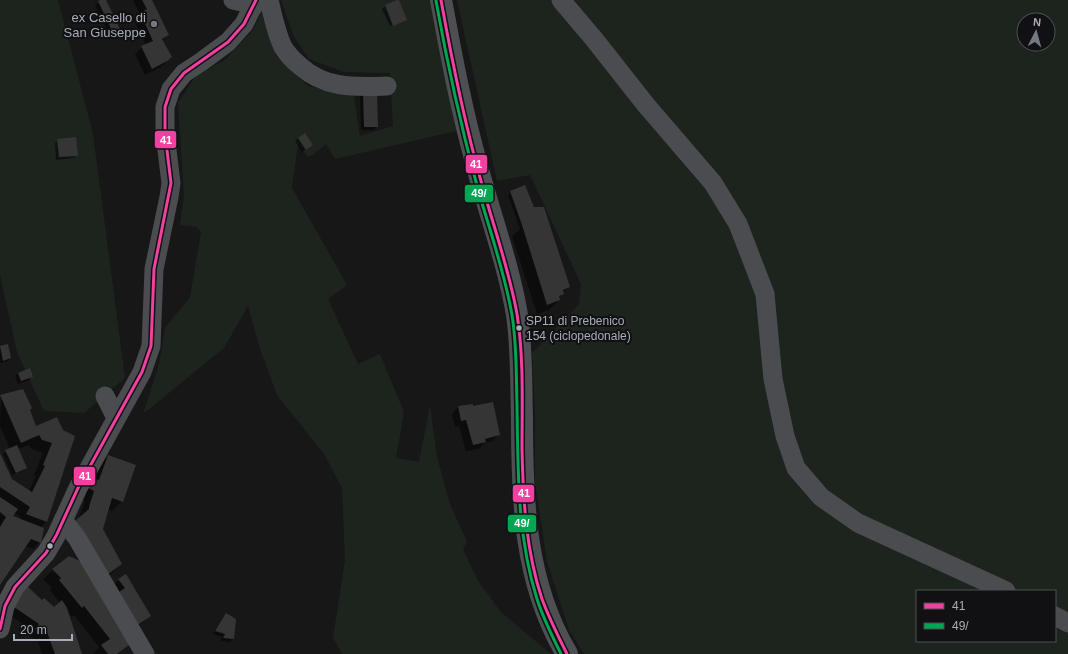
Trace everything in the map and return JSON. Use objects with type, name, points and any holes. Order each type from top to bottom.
[{"type":"main road","points":[[441,0],[456,79],[476,161],[508,273],[517,315],[522,382],[523,496],[528,545],[539,594],[550,622],[567,654]]},
{"type":"street","points":[[233,0],[260,2]]},
{"type":"street","points":[[561,0],[646,105],[713,183],[738,224],[765,294],[773,380],[785,436],[796,468],[821,497],[858,523],[1004,590]]},
{"type":"street","points":[[260,2],[277,31],[284,48],[294,61],[308,73],[326,82],[343,86],[387,86]]},
{"type":"street","points":[[0,629],[5,606],[15,587],[46,553],[56,536],[78,488],[142,372],[151,346],[154,269],[170,197],[171,183],[165,134],[165,107],[171,89],[184,73],[228,42],[244,24],[260,2]]},
{"type":"street","points":[[105,396],[116,418]]},
{"type":"street","points":[[63,520],[77,538],[145,654]]},
{"type":"street","points":[[1056,617],[1068,623]]},
{"type":"shaded area","points":[[0,0],[58,0],[93,134],[125,378],[84,413],[44,411],[17,352],[0,275]]},
{"type":"shaded area","points":[[281,0],[430,0],[456,131],[335,159],[326,144],[308,157],[298,144],[292,188],[347,285],[328,299],[358,364],[380,354],[404,412],[396,458],[419,462],[430,405],[437,457],[450,504],[467,542],[463,549],[478,581],[501,612],[551,654],[342,654],[333,638],[345,560],[342,488],[324,454],[277,395],[259,346],[248,306],[224,348],[143,414],[159,364],[165,328],[190,297],[201,232],[196,227],[180,225],[184,197],[178,103],[195,77],[226,59],[253,30],[263,9],[276,56],[308,86],[354,96],[360,136],[393,126],[390,73],[344,72],[309,59],[294,37]]},
{"type":"shaded area","points":[[457,0],[1068,0],[1068,654],[584,654],[569,630],[547,561],[535,483],[535,415],[532,353],[579,304],[581,284],[530,175],[497,181]]},
{"type":"building","points":[[106,0],[120,29],[113,33],[98,1]]},
{"type":"building","name":"ex Casello di San Giuseppe","points":[[142,0],[152,0],[169,35],[162,39],[172,57],[152,69],[141,46],[153,41],[140,13],[147,9]]},
{"type":"building","points":[[399,0],[407,20],[393,26],[385,5]]},
{"type":"building","points":[[363,92],[377,92],[378,127],[364,127]]},
{"type":"building","points":[[305,133],[313,145],[306,150],[298,138]]},
{"type":"building","points":[[76,137],[78,156],[59,157],[57,139]]},
{"type":"building","points":[[525,185],[534,207],[544,207],[570,287],[563,290],[564,294],[559,296],[560,300],[547,305],[510,191]]},
{"type":"building","points":[[8,344],[11,358],[3,361],[0,346]]},
{"type":"building","points":[[30,368],[33,377],[21,381],[18,373]]},
{"type":"building","points":[[23,389],[32,408],[30,410],[36,426],[57,417],[63,430],[75,436],[47,522],[26,514],[30,507],[0,487],[0,453],[12,479],[32,492],[45,466],[43,465],[52,443],[42,440],[39,435],[21,443],[0,395]]},
{"type":"building","points":[[493,402],[500,435],[485,439],[486,442],[473,445],[466,420],[461,421],[458,406],[473,404],[473,406]]},
{"type":"building","points":[[17,445],[27,468],[16,473],[5,450]]},
{"type":"building","points":[[108,455],[136,465],[123,502],[112,498],[103,529],[122,564],[104,577],[75,521],[89,509],[94,491],[85,486],[89,478],[99,480]]},
{"type":"building","points":[[0,497],[18,509],[13,516],[44,528],[41,543],[31,539],[0,585],[0,527],[6,517],[0,512]]},
{"type":"building","points":[[69,556],[80,561],[134,641],[117,654],[108,654],[101,645],[110,639],[84,606],[82,608],[59,580],[61,578],[52,569]]},
{"type":"building","points":[[126,574],[151,616],[136,626],[116,594],[125,588],[118,579]]},
{"type":"building","points":[[27,586],[42,600],[44,598],[54,607],[62,600],[67,608],[82,654],[55,654],[47,632],[44,634],[35,629],[39,624],[11,605]]},
{"type":"building","points":[[226,613],[236,619],[234,639],[223,638],[225,634],[215,631]]},
{"type":"transit line","name":"41","points":[[0,629],[5,606],[15,587],[46,553],[56,536],[78,488],[142,372],[151,346],[154,269],[171,183],[165,134],[165,107],[171,89],[184,73],[228,42],[244,24],[256,0]]},
{"type":"transit line","name":"41","points":[[441,0],[469,136],[514,297],[517,314],[522,364],[523,487],[526,525],[532,562],[542,599],[567,654]]},
{"type":"transit line","name":"49/","points":[[436,1],[449,69],[476,182],[509,298],[515,338],[518,479],[522,527],[530,575],[539,606],[561,654]]},
{"type":"place","name":"ex Casello di San Giuseppe","points":[[154,24]]},
{"type":"place","name":"SP11 di Prebenico 154 (ciclopedonale)","points":[[519,328]]}]
